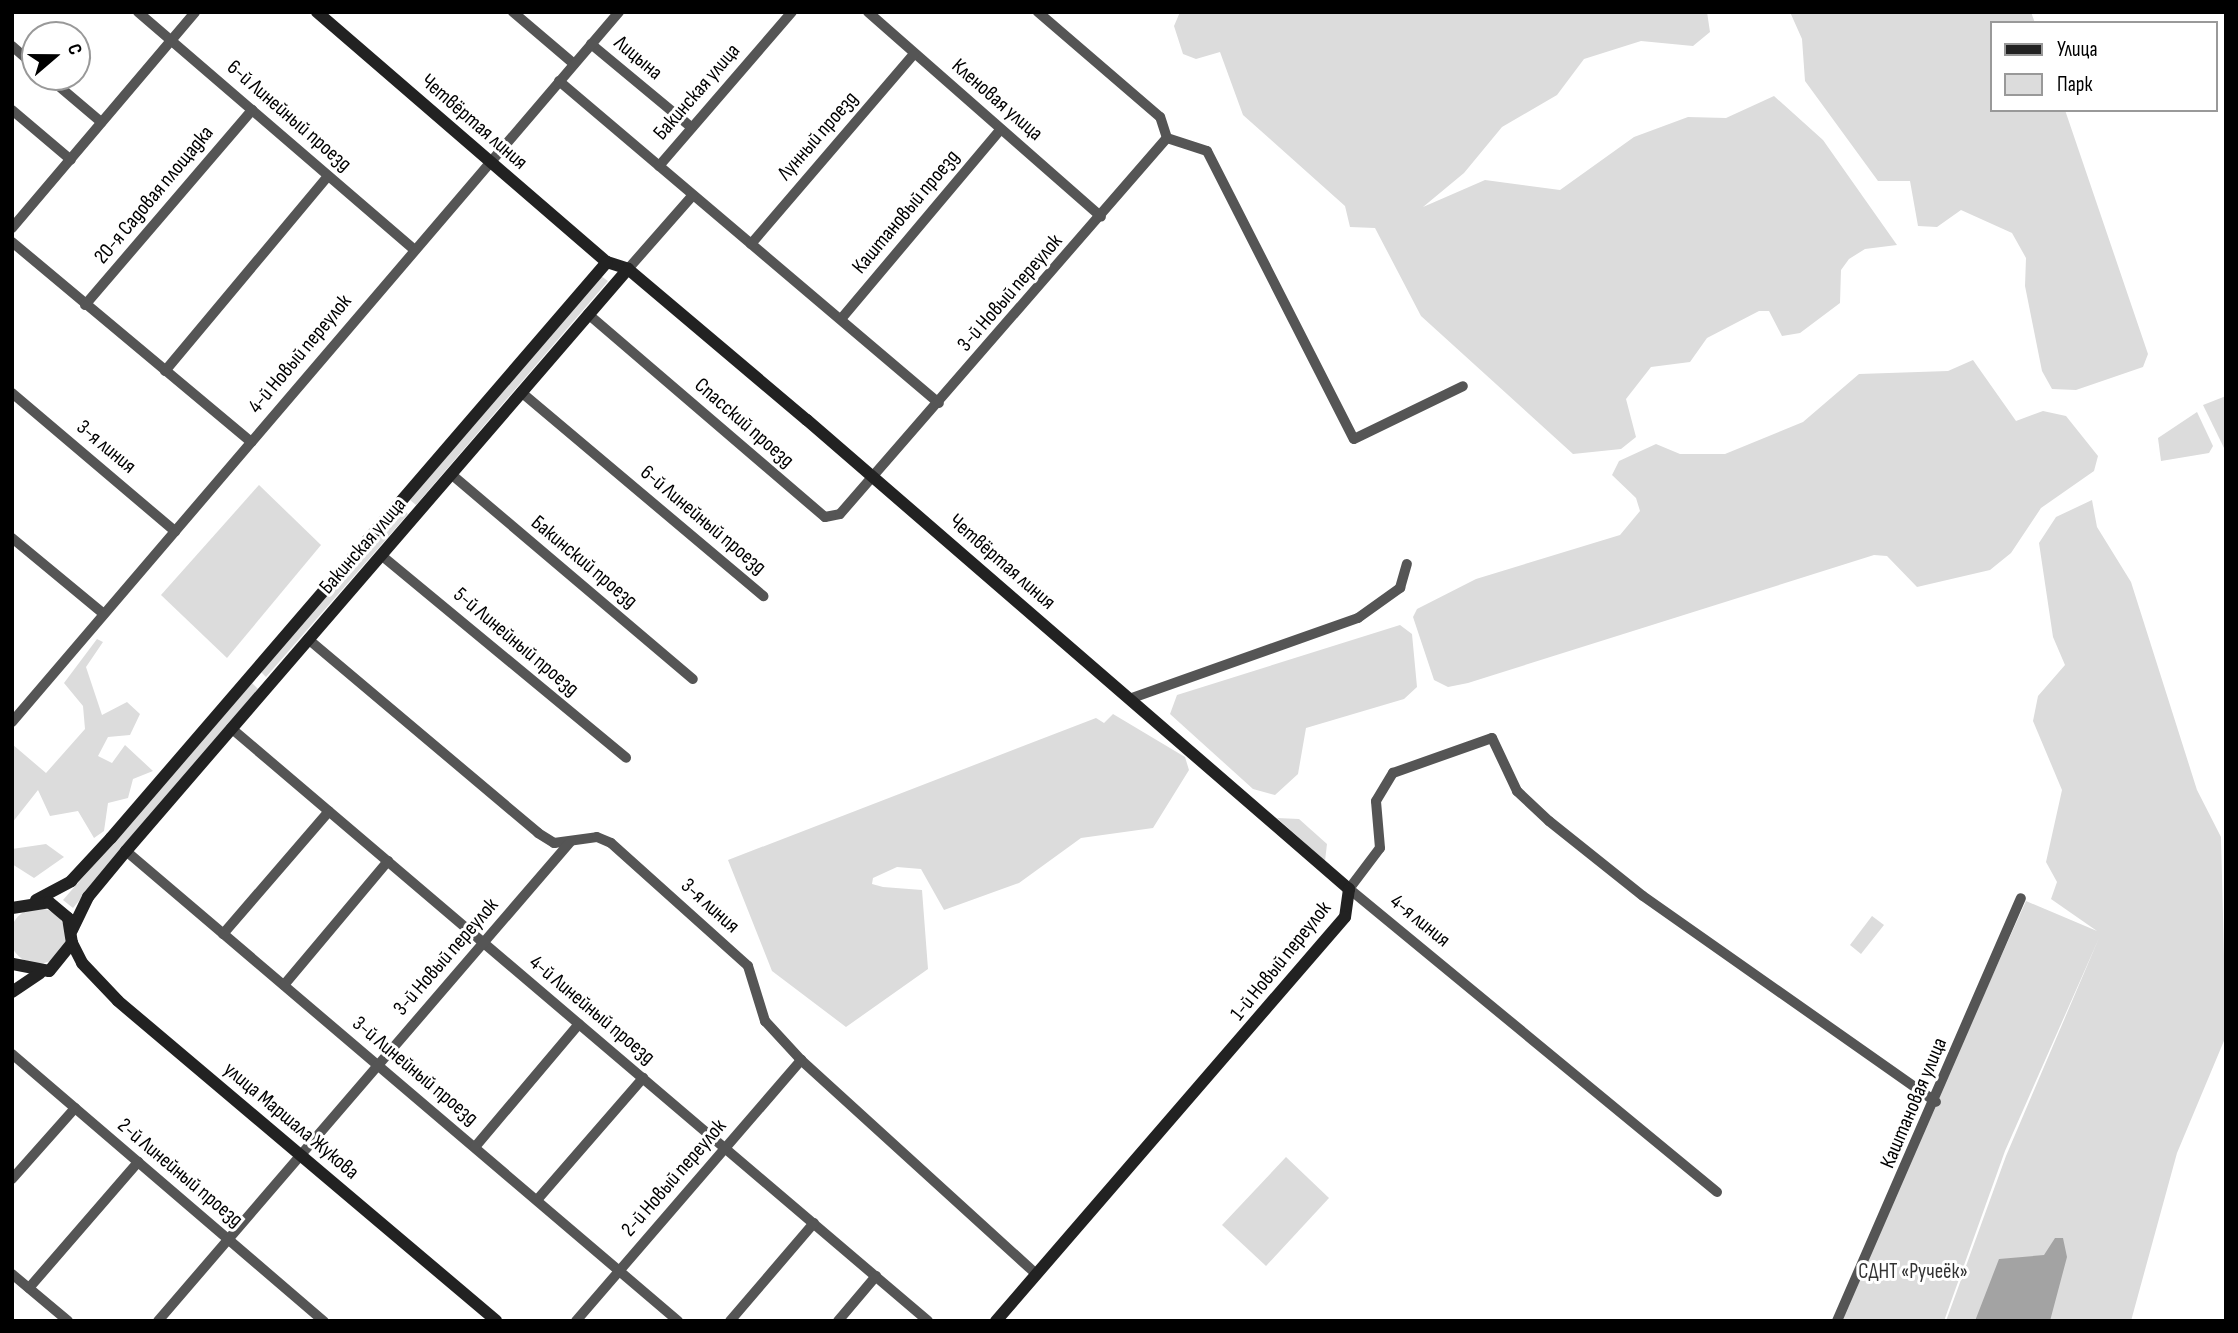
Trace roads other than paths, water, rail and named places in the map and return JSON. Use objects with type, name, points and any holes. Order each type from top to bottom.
[{"type":"street","name":"6-й Линейный проезд","points":[[138,12],[414,249]]},
{"type":"street","points":[[12,228],[195,12]]},
{"type":"street","name":"Четвёртая линия","points":[[317,12],[607,262]]},
{"type":"street","points":[[513,12],[573,64]]},
{"type":"street","name":"4-й Новый переулок","points":[[12,722],[619,12]]},
{"type":"street","name":"Бакинская улица","points":[[659,166],[792,12]]},
{"type":"street","name":"Кленовая улица","points":[[868,12],[1101,217]]},
{"type":"street","points":[[1038,12],[1168,134],[1207,152],[1354,439],[1463,386]]},
{"type":"street","name":"Лицына","points":[[591,44],[692,128]]},
{"type":"street","name":"Лунный проезд","points":[[751,244],[914,54]]},
{"type":"street","points":[[559,81],[939,402]]},
{"type":"street","points":[[64,91],[101,122]]},
{"type":"street","points":[[12,110],[71,160]]},
{"type":"street","name":"20-я Садовая площадка","points":[[85,305],[252,110]]},
{"type":"street","name":"Каштановый проезд","points":[[841,320],[1001,129]]},
{"type":"street","name":"3-й Новый переулок","points":[[872,476],[1101,217],[1168,134]]},
{"type":"street","points":[[165,371],[328,176]]},
{"type":"street","name":"Бакинская улица","points":[[40,973],[60,964],[88,897],[693,195]]},
{"type":"street","points":[[12,242],[251,442]]},
{"type":"street","points":[[607,262],[628,268]]},
{"type":"street","name":"Бакинская улица","points":[[21,902],[71,881],[607,262]]},
{"type":"street","name":"Четвёртая линия","points":[[628,268],[1132,698],[1349,889]]},
{"type":"street","name":"Спасский проезд","points":[[588,314],[825,517],[840,514],[872,476]]},
{"type":"street","name":"6-й Линейный проезд","points":[[521,392],[763,596]]},
{"type":"street","name":"3-я линия","points":[[12,393],[175,531]]},
{"type":"street","name":"Бакинский проезд","points":[[451,474],[693,679]]},
{"type":"street","points":[[402,499],[418,513]]},
{"type":"street","points":[[14,544],[104,614]]},
{"type":"street","name":"5-й Линейный проезд","points":[[381,555],[626,758]]},
{"type":"street","points":[[1132,698],[1358,618],[1400,588],[1407,564]]},
{"type":"street","name":"3-я линия","points":[[308,639],[538,833],[554,843],[611,843],[748,966],[765,1021],[801,1060],[1035,1272]]},
{"type":"street","points":[[252,672],[268,685]]},
{"type":"street","name":"4-й Линейный проезд","points":[[231,728],[928,1321]]},
{"type":"street","name":"1-й Новый переулок","points":[[996,1321],[1035,1272],[1345,918],[1349,889],[1380,848],[1376,801],[1387,779],[1411,763],[1492,738],[1517,791],[1549,821],[1643,896],[1936,1102]]},
{"type":"street","points":[[223,934],[329,811]]},
{"type":"street","name":"3-й Новый переулок","points":[[158,1321],[571,841]]},
{"type":"street","name":"3-й Линейный проезд","points":[[127,851],[678,1321]]},
{"type":"street","points":[[284,985],[388,861]]},
{"type":"street","name":"4-я линия","points":[[1349,889],[1468,984],[1717,1192]]},
{"type":"street","name":"Каштановая улица","points":[[1837,1321],[1936,1102],[2021,898]]},
{"type":"street","name":"улица Маршала Жукова","points":[[21,902],[60,908],[72,936],[100,984],[496,1321]]},
{"type":"street","points":[[12,964],[40,973]]},
{"type":"street","points":[[12,992],[40,973]]},
{"type":"street","points":[[475,1147],[579,1024]]},
{"type":"street","name":"2-й Линейный проезд","points":[[12,1054],[322,1320]]},
{"type":"street","name":"2-й Новый переулок","points":[[576,1321],[801,1060]]},
{"type":"street","points":[[537,1200],[643,1078]]},
{"type":"street","points":[[12,1179],[75,1108]]},
{"type":"street","points":[[29,1288],[138,1162]]},
{"type":"street","points":[[730,1321],[814,1223]]},
{"type":"street","points":[[12,1274],[68,1321]]},
{"type":"street","points":[[838,1321],[876,1276]]},
{"type":"park label","name":"СДНТ «Ручеёк»","points":[[1913,1272]]}]
